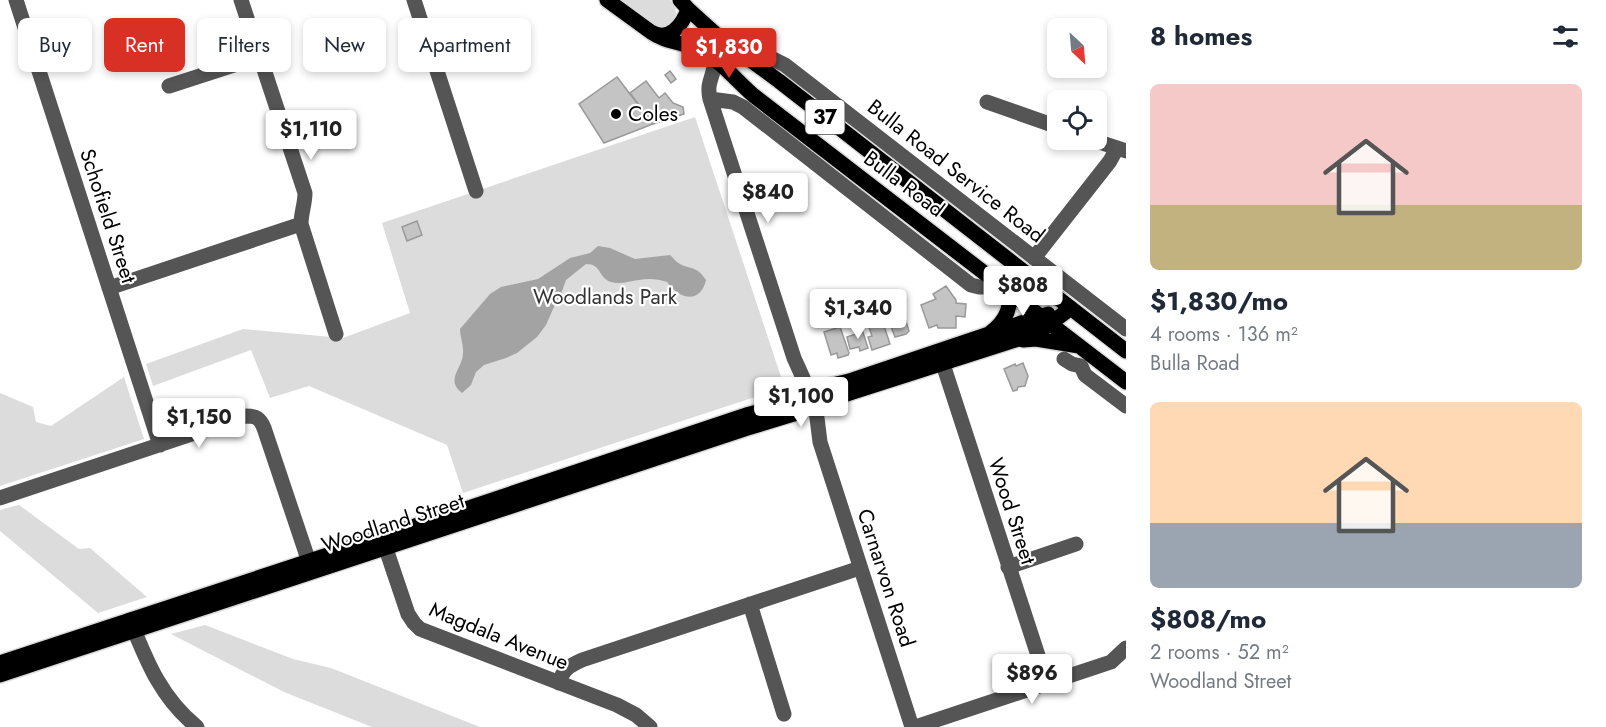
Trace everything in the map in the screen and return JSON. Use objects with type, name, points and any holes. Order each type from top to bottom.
[{"type":"main road","name":"37","points":[[607,0],[659,36],[671,33],[679,26],[687,4]]},
{"type":"main road","name":"Bulla Road","points":[[687,4],[722,40],[779,81],[1126,351]]},
{"type":"main road","name":"Bulla Road","points":[[651,32],[662,39],[697,48],[716,61],[753,95],[1126,382]]},
{"type":"main road","points":[[985,336],[999,326],[1007,313],[1009,300],[1003,287]]},
{"type":"main road","points":[[1046,320],[1071,308]]},
{"type":"main road","name":"Woodland Street","points":[[672,446],[809,411],[834,398],[940,357],[985,336],[1046,320]]},
{"type":"main road","name":"Woodland Street","points":[[0,675],[46,654],[672,446],[746,415],[772,408],[803,392],[1015,340],[1037,332],[1046,320]]},
{"type":"main road","points":[[1015,340],[1036,339],[1079,346]]},
{"type":"main road","points":[[803,392],[818,395],[819,403],[809,411],[795,406],[803,392]]},
{"type":"main road","name":"Woodland Street","points":[[0,663],[46,654]]},
{"type":"street","name":"Schofield Street","points":[[15,0],[160,445]]},
{"type":"street","points":[[241,0],[247,18]]},
{"type":"street","points":[[414,0],[476,191]]},
{"type":"street","name":"Bulla Road Service Road","points":[[722,40],[785,65],[1126,329]]},
{"type":"street","points":[[716,61],[709,83],[710,99],[803,392]]},
{"type":"street","points":[[169,86],[212,72]]},
{"type":"street","points":[[264,72],[304,193],[301,224],[336,334]]},
{"type":"street","points":[[710,99],[733,102],[743,107],[971,285],[1003,287]]},
{"type":"street","points":[[987,102],[1047,123]]},
{"type":"street","points":[[1035,258],[1121,149]]},
{"type":"street","points":[[109,288],[301,224]]},
{"type":"street","points":[[1079,346],[1079,358],[1085,375],[1126,406]]},
{"type":"street","name":"Wood Street","points":[[940,357],[1047,683]]},
{"type":"street","points":[[1064,359],[1081,366]]},
{"type":"street","name":"Carnarvon Road","points":[[809,411],[914,727]]},
{"type":"street","points":[[0,498],[246,416],[254,416],[259,418],[264,428],[311,567]]},
{"type":"street","name":"Magdala Avenue","points":[[384,543],[408,614],[420,629],[617,705],[650,727]]},
{"type":"street","points":[[1008,567],[1076,544]]},
{"type":"street","points":[[559,683],[561,674],[572,664],[860,568]]},
{"type":"street","points":[[750,604],[784,714]]},
{"type":"street","points":[[132,625],[150,668],[163,691],[197,727]]},
{"type":"street","points":[[914,727],[1112,662],[1126,648]]},
{"type":"green space","points":[[619,0],[670,0],[674,5],[676,16],[667,27],[655,26]]},
{"type":"green space","name":"Woodlands Park","points":[[695,117],[781,377],[773,391],[463,493],[447,445],[309,386],[270,398],[251,350],[153,386],[146,364],[243,329],[343,338],[410,313],[382,223]]},
{"type":"green space","points":[[124,377],[144,439],[0,486],[0,393],[33,407],[36,422],[51,426]]},
{"type":"green space","points":[[19,505],[79,549],[90,548],[147,597],[98,613],[0,531],[0,510]]},
{"type":"green space","points":[[205,625],[293,659],[331,668],[480,727],[372,727],[284,692],[171,634]]},
{"type":"shaded area","points":[[598,246],[610,248],[635,259],[670,255],[681,264],[695,269],[706,280],[699,293],[689,297],[677,292],[667,282],[660,280],[646,279],[614,283],[604,278],[595,266],[586,264],[566,280],[546,325],[537,337],[517,353],[484,365],[476,372],[471,385],[462,393],[455,384],[463,354],[460,329],[490,294],[501,287],[538,279],[570,258],[590,253]]},
{"type":"building","points":[[670,71],[676,79],[671,83],[665,75]]},
{"type":"building","name":"Coles","points":[[617,77],[653,124],[604,143],[579,104]]},
{"type":"building","points":[[646,81],[659,98],[665,93],[673,103],[683,107],[684,114],[653,124],[630,93]]},
{"type":"building","points":[[417,221],[422,235],[407,241],[402,227]]},
{"type":"building","points":[[946,286],[956,303],[966,304],[965,317],[956,316],[956,328],[938,328],[937,325],[929,328],[921,305],[936,299],[933,294]]},
{"type":"building","points":[[878,298],[882,310],[879,311],[890,344],[872,350],[868,337],[872,336],[867,321],[864,322],[858,307]]},
{"type":"building","points":[[901,305],[909,331],[895,337],[885,310]]},
{"type":"building","points":[[861,326],[868,348],[860,351],[859,347],[850,349],[847,337],[856,334],[854,329]]},
{"type":"building","points":[[840,327],[849,353],[838,358],[837,353],[831,355],[824,332]]},
{"type":"building","points":[[1023,363],[1028,376],[1025,386],[1013,391],[1004,369]]},
{"type":"place","name":"Coles","points":[[616,114]]}]
